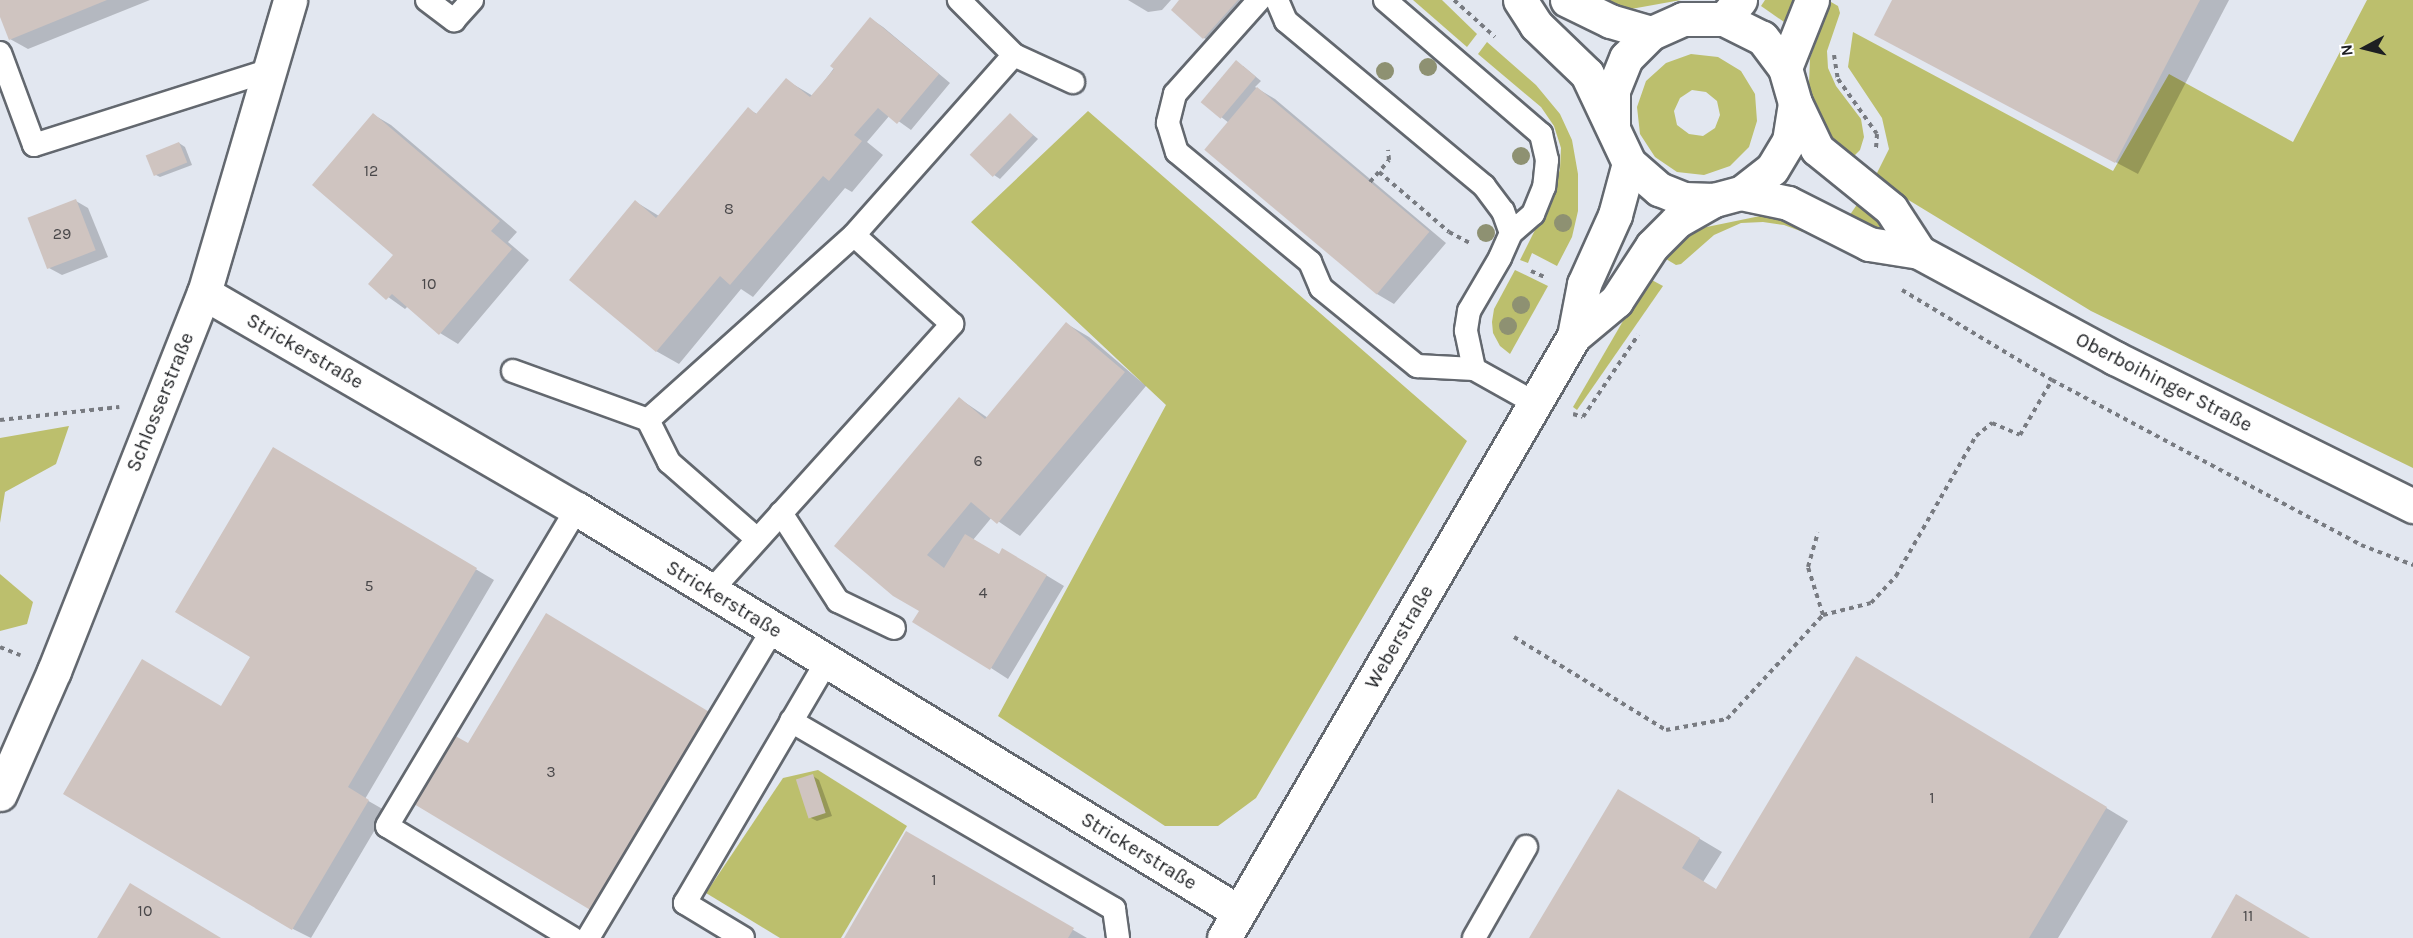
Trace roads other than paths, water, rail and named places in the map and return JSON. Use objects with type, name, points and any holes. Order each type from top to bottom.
[{"type":"street","name":"Schlosserstraße","points":[[0,794],[54,671],[204,293],[290,0]]},
{"type":"street","points":[[1520,0],[1536,26],[1587,74],[1629,163],[1659,189],[1684,199],[1727,196],[1772,169],[1789,141],[1795,103],[1785,68],[1762,38],[1732,9],[1683,19],[1651,33],[1626,58],[1613,91],[1613,126]]},
{"type":"street","points":[[1567,0],[1610,21],[1651,33]]},
{"type":"street","points":[[1785,68],[1812,0]]},
{"type":"street","name":"Oberboihinger Straße","points":[[1795,103],[1817,149],[1891,209],[1919,252]]},
{"type":"street","name":"Weberstraße","points":[[1233,930],[1574,336],[1584,284],[1615,215],[1629,163]]},
{"type":"street","name":"Oberboihinger Straße","points":[[1727,196],[1788,203],[1869,244],[1919,252],[2115,358],[2413,506]]},
{"type":"street","name":"Weberstraße","points":[[1574,336],[1616,301],[1652,246],[1677,221],[1727,196]]},
{"type":"street","name":"Strickerstraße","points":[[204,293],[577,509],[827,661],[1233,930]]},
{"type":"lane","points":[[427,0],[454,20],[472,0]]},
{"type":"lane","points":[[959,0],[1014,56],[1073,82]]},
{"type":"lane","points":[[1259,0],[1175,94],[1168,123],[1177,152],[1310,262],[1321,288],[1417,366],[1474,369],[1535,403]]},
{"type":"lane","points":[[1277,0],[1286,21],[1484,186],[1503,211],[1511,232]]},
{"type":"lane","points":[[1385,0],[1541,134],[1547,160],[1544,187],[1533,214],[1511,232],[1500,258],[1469,310],[1466,331],[1474,369]]},
{"type":"lane","points":[[0,53],[34,145],[270,70]]},
{"type":"lane","points":[[648,420],[854,235],[1014,56]]},
{"type":"lane","points":[[711,591],[952,324],[854,235]]},
{"type":"lane","points":[[513,371],[648,420],[669,462],[758,539]]},
{"type":"lane","points":[[572,938],[387,826],[577,509]]},
{"type":"lane","points":[[781,513],[838,601],[894,628]]},
{"type":"lane","points":[[588,938],[773,629]]},
{"type":"lane","points":[[743,938],[685,903],[827,661]]},
{"type":"lane","points":[[791,721],[1114,909],[1118,938]]},
{"type":"lane","points":[[1474,938],[1526,847]]}]
